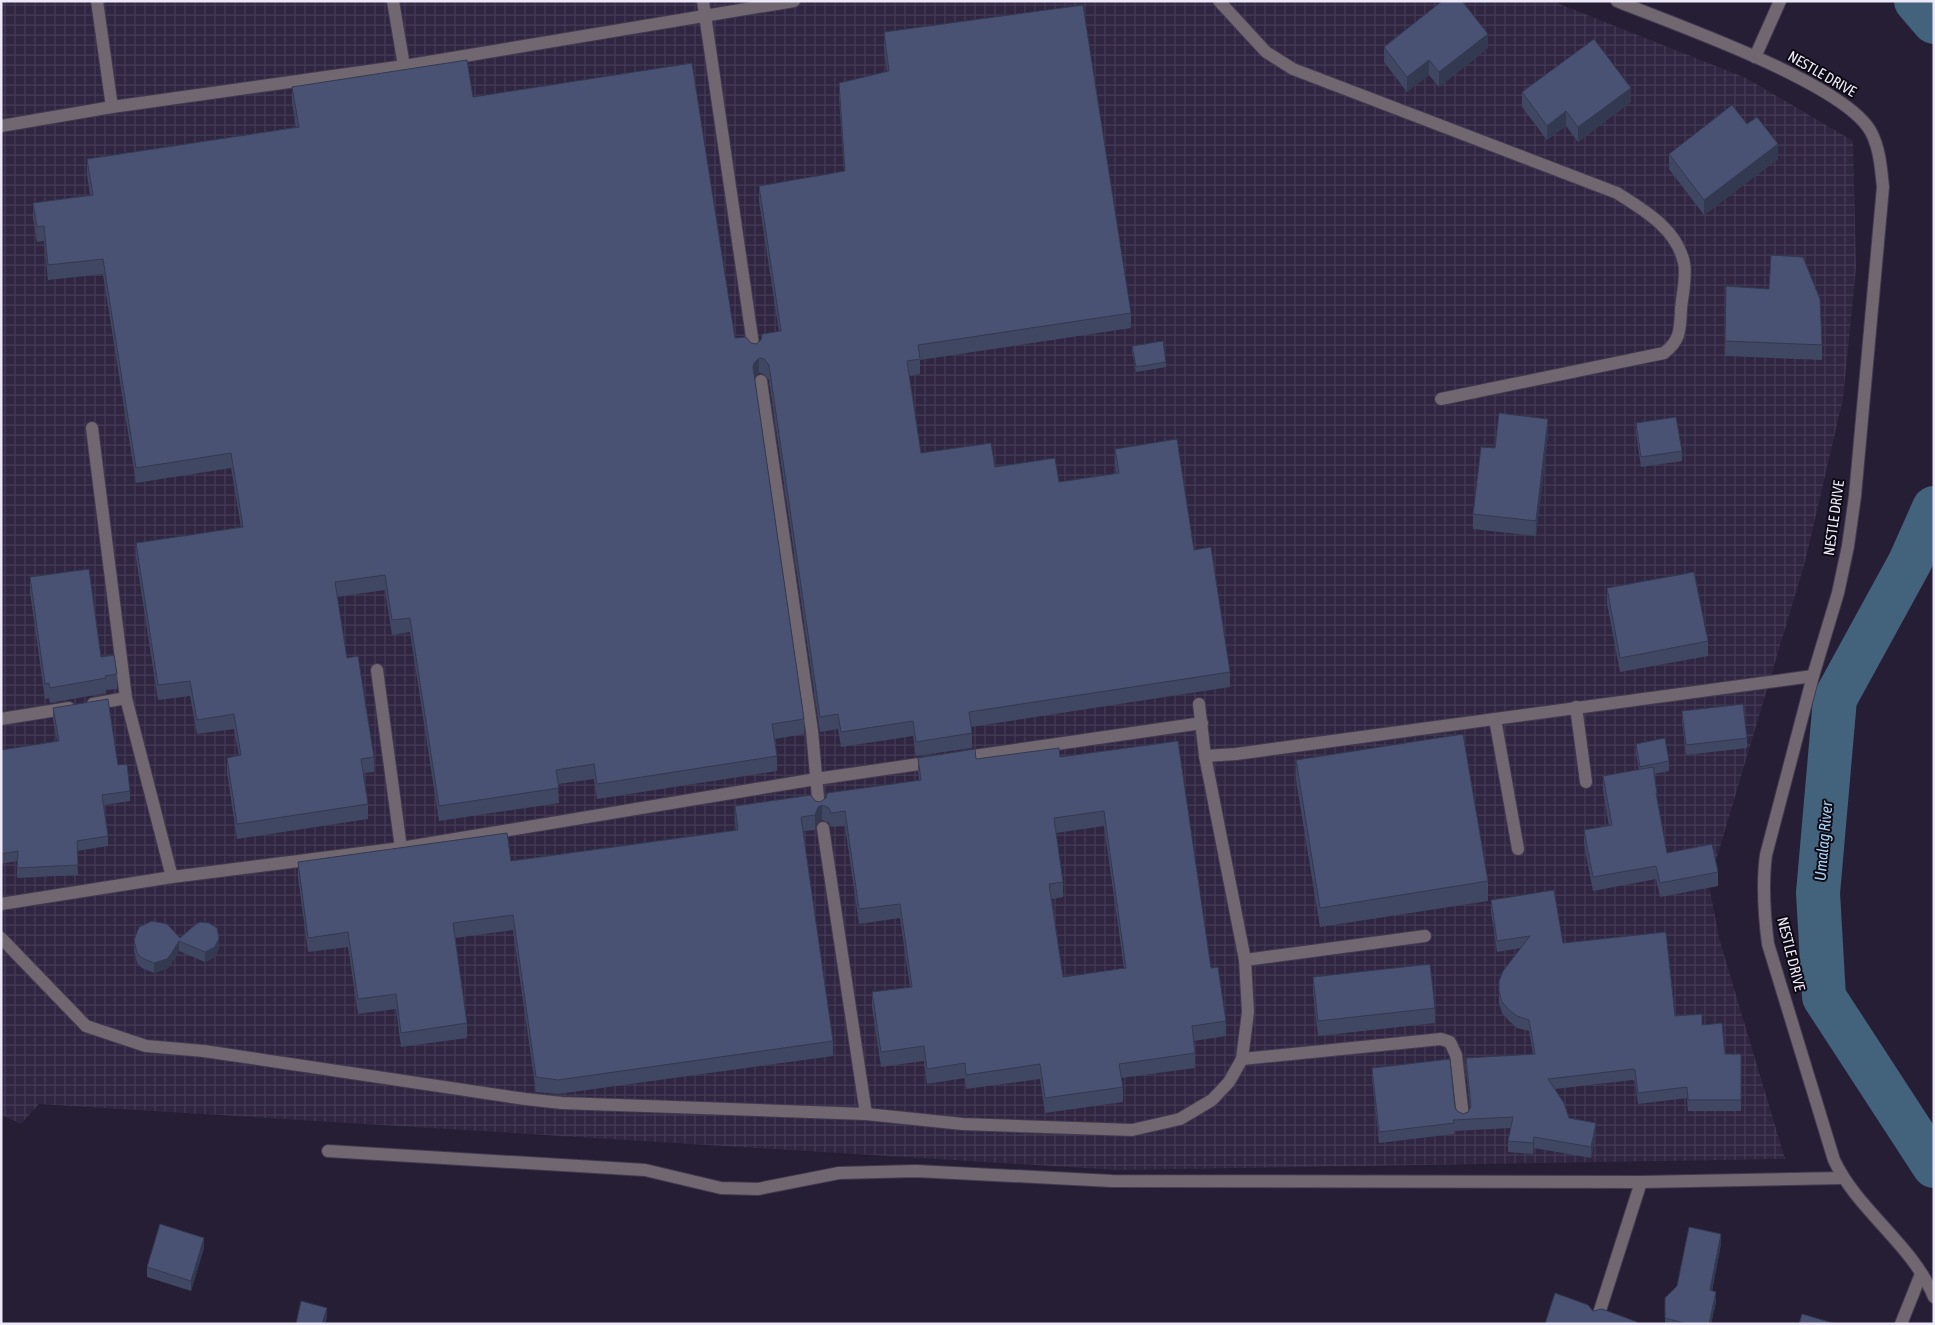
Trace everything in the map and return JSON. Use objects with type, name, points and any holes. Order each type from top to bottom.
[{"type":"street","points":[[97,1],[112,107]]},
{"type":"street","points":[[393,1],[404,66]]},
{"type":"street","points":[[703,1],[754,350]]},
{"type":"street","points":[[1,126],[112,107],[404,66],[794,1]]},
{"type":"street","points":[[1219,1],[1266,52],[1293,69],[1617,193],[1651,214],[1674,239],[1685,264],[1680,322],[1675,345],[1664,353],[1441,399]]},
{"type":"street","name":"NESTLE DRIVE","points":[[1617,1],[1755,56],[1816,86],[1855,112],[1870,131],[1879,154],[1883,187],[1852,512],[1838,593],[1813,676],[1766,855],[1763,881],[1764,913],[1768,944],[1834,1160],[1842,1178],[1900,1244],[1929,1285],[1934,1298]]},
{"type":"street","points":[[1755,56],[1780,1]]},
{"type":"street","points":[[761,381],[809,712],[819,809]]},
{"type":"street","points":[[92,428],[126,698],[172,877]]},
{"type":"street","points":[[377,670],[402,848]]},
{"type":"street","points":[[1205,756],[1236,754],[1813,676]]},
{"type":"street","points":[[1,720],[126,698]]},
{"type":"street","points":[[1,938],[86,1026],[146,1046],[204,1051],[562,1103],[866,1114],[964,1124],[1132,1130],[1180,1119],[1212,1100],[1229,1082],[1242,1058],[1248,1012],[1245,960],[1205,756],[1202,722],[1198,704]]},
{"type":"street","points":[[1576,707],[1586,782]]},
{"type":"street","points":[[1494,719],[1518,849]]},
{"type":"street","points":[[1,904],[172,877],[402,848],[816,779],[1202,722]]},
{"type":"street","points":[[823,828],[866,1114]]},
{"type":"street","points":[[1245,960],[1425,936]]},
{"type":"street","points":[[1242,1058],[1441,1039],[1450,1042],[1456,1054],[1463,1117]]},
{"type":"street","points":[[328,1150],[646,1170],[721,1188],[758,1189],[839,1173],[916,1171],[1112,1181],[1641,1182],[1842,1178]]},
{"type":"street","points":[[1596,1323],[1641,1182]]},
{"type":"street","points":[[1901,1324],[1921,1274]]},
{"type":"shaded area","points":[[1,1],[1552,1],[1746,78],[1853,141],[1856,268],[1843,399],[1805,562],[1709,884],[1719,938],[1785,1159],[1117,1170],[39,1104],[21,1124],[1,1115]]},
{"type":"building","points":[[1442,1],[1462,1],[1488,34],[1439,72],[1429,60],[1407,77],[1384,47]]},
{"type":"building","points":[[1083,5],[1131,313],[918,345],[920,359],[907,361],[921,453],[991,443],[995,467],[1055,458],[1059,482],[1119,473],[1115,449],[1177,439],[1194,550],[1211,547],[1230,672],[969,712],[972,733],[916,742],[913,721],[841,732],[838,714],[820,717],[769,365],[764,359],[759,358],[753,367],[804,719],[772,724],[777,756],[597,784],[594,764],[556,770],[559,788],[439,806],[410,618],[392,620],[385,575],[335,582],[347,658],[358,656],[374,757],[361,759],[368,804],[237,824],[227,758],[241,755],[234,714],[197,720],[190,681],[158,685],[136,543],[243,527],[231,453],[136,468],[103,259],[48,265],[44,226],[37,227],[33,203],[93,195],[87,159],[299,127],[292,87],[467,60],[473,97],[692,63],[735,338],[746,337],[751,343],[756,344],[761,340],[762,334],[781,331],[759,186],[845,171],[839,83],[889,71],[884,32]]},
{"type":"building","points":[[1594,39],[1631,88],[1578,127],[1566,111],[1547,126],[1522,92]]},
{"type":"building","points":[[1732,105],[1747,124],[1757,117],[1778,144],[1704,200],[1669,154]]},
{"type":"building","points":[[1771,255],[1803,257],[1820,299],[1822,345],[1725,341],[1726,286],[1769,289]]},
{"type":"building","points":[[1163,341],[1166,362],[1136,367],[1132,346]]},
{"type":"building","points":[[1499,413],[1548,419],[1536,521],[1473,514],[1481,447],[1495,448]]},
{"type":"building","points":[[1676,417],[1682,451],[1641,457],[1636,423]]},
{"type":"building","points":[[89,569],[101,657],[114,655],[117,674],[105,676],[106,678],[50,688],[49,683],[45,684],[30,577]]},
{"type":"building","points":[[1694,572],[1708,641],[1620,658],[1607,588]]},
{"type":"building","points":[[108,699],[118,765],[127,764],[130,791],[102,795],[108,836],[77,841],[78,865],[17,868],[18,851],[1,854],[1,750],[59,741],[53,708]]},
{"type":"building","points":[[1743,704],[1747,738],[1686,745],[1682,711]]},
{"type":"building","points":[[1463,734],[1488,881],[1320,908],[1296,760]]},
{"type":"building","points":[[1665,738],[1669,761],[1640,767],[1636,744]]},
{"type":"building","points":[[1178,741],[1211,968],[1218,967],[1226,1021],[1192,1026],[1195,1053],[1119,1064],[1123,1087],[1045,1098],[1040,1064],[966,1075],[965,1063],[927,1069],[924,1046],[881,1052],[872,992],[912,987],[900,904],[859,909],[845,811],[831,813],[829,808],[822,805],[818,807],[815,815],[801,817],[833,1041],[558,1080],[536,1077],[513,915],[453,923],[467,1023],[401,1033],[396,994],[358,999],[348,932],[308,938],[298,862],[507,833],[511,861],[738,830],[735,806],[811,795],[815,801],[820,802],[826,798],[827,793],[921,780],[918,758],[975,749],[976,759],[1059,748],[1060,757]],"holes":[[[1104,811],[1126,968],[1063,977],[1049,884],[1063,882],[1054,818]]]},
{"type":"building","points":[[1653,767],[1667,853],[1712,844],[1718,872],[1660,883],[1656,866],[1593,877],[1584,830],[1612,825],[1603,776]]},
{"type":"building","points":[[1554,890],[1563,943],[1666,932],[1675,1016],[1702,1014],[1702,1025],[1722,1023],[1725,1054],[1741,1054],[1741,1100],[1688,1100],[1687,1087],[1638,1093],[1635,1070],[1633,1069],[1548,1079],[1564,1103],[1569,1118],[1596,1123],[1591,1147],[1534,1137],[1533,1143],[1508,1141],[1513,1117],[1453,1120],[1454,1123],[1379,1132],[1372,1068],[1450,1059],[1455,1107],[1457,1111],[1463,1114],[1468,1112],[1471,1106],[1466,1058],[1535,1054],[1529,1020],[1517,1016],[1509,1010],[1502,1002],[1499,991],[1499,981],[1503,971],[1530,936],[1497,941],[1491,900]]},
{"type":"building","points":[[152,921],[167,924],[180,938],[196,924],[200,922],[209,923],[217,928],[219,938],[215,947],[205,952],[179,941],[167,959],[154,963],[142,958],[137,953],[134,940],[139,927]]},
{"type":"building","points":[[1430,964],[1435,1008],[1318,1021],[1313,977]]},
{"type":"building","points":[[160,1224],[204,1238],[191,1281],[147,1267]]},
{"type":"building","points":[[1689,1227],[1721,1234],[1710,1290],[1716,1292],[1709,1324],[1688,1324],[1665,1318],[1665,1298],[1677,1286]]},
{"type":"building","points":[[1555,1293],[1588,1305],[1593,1311],[1602,1309],[1637,1322],[1636,1324],[1545,1324]]},
{"type":"building","points":[[301,1301],[327,1308],[322,1324],[296,1324]]},
{"type":"building","points":[[1802,1314],[1836,1324],[1799,1324]]},
{"type":"waterway","name":"Umalag River","points":[[1916,1],[1934,22]]},
{"type":"waterway","name":"Umalag River","points":[[1934,508],[1910,562],[1835,699],[1818,893],[1824,997],[1934,1166]]}]
